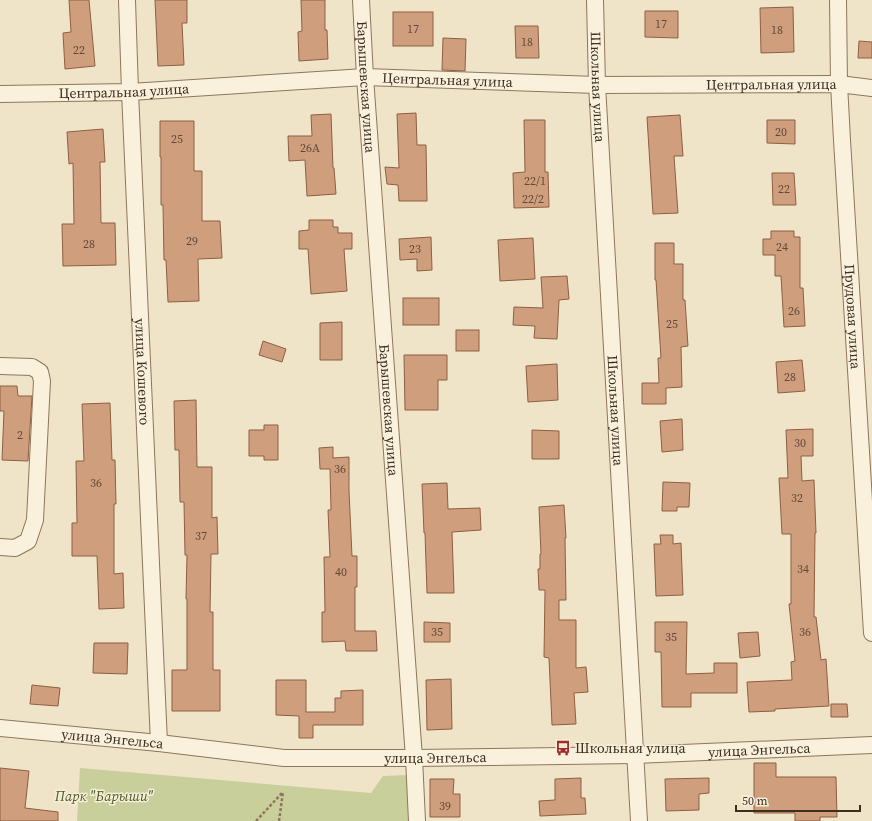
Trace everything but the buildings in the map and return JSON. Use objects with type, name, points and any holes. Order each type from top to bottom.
[{"type":"street","name":"улица Кошевого","points":[[127,0],[159,743]]},
{"type":"street","name":"Барышевская улица","points":[[362,0],[365,78],[414,758],[417,821]]},
{"type":"street","name":"Школьная улица","points":[[595,0],[596,85],[639,821]]},
{"type":"street","name":"Прудовая улица","points":[[838,0],[839,84],[872,633]]},
{"type":"street","name":"Центральная улица","points":[[0,94],[130,92],[365,78],[596,85],[839,84],[872,88]]},
{"type":"street","points":[[0,366],[32,367],[40,372],[42,381],[35,520],[28,541],[15,548],[0,547]]},
{"type":"street","name":"улица Энгельса","points":[[0,728],[159,743],[284,758],[635,755],[872,745]]},
{"type":"path","points":[[256,821],[283,792],[280,821]]},
{"type":"green space","name":"Парк \"Барыши\"","points":[[80,768],[371,793],[383,776],[409,775],[412,821],[77,821]]},
{"type":"place","name":"Школьная улица","points":[[563,748]]}]
